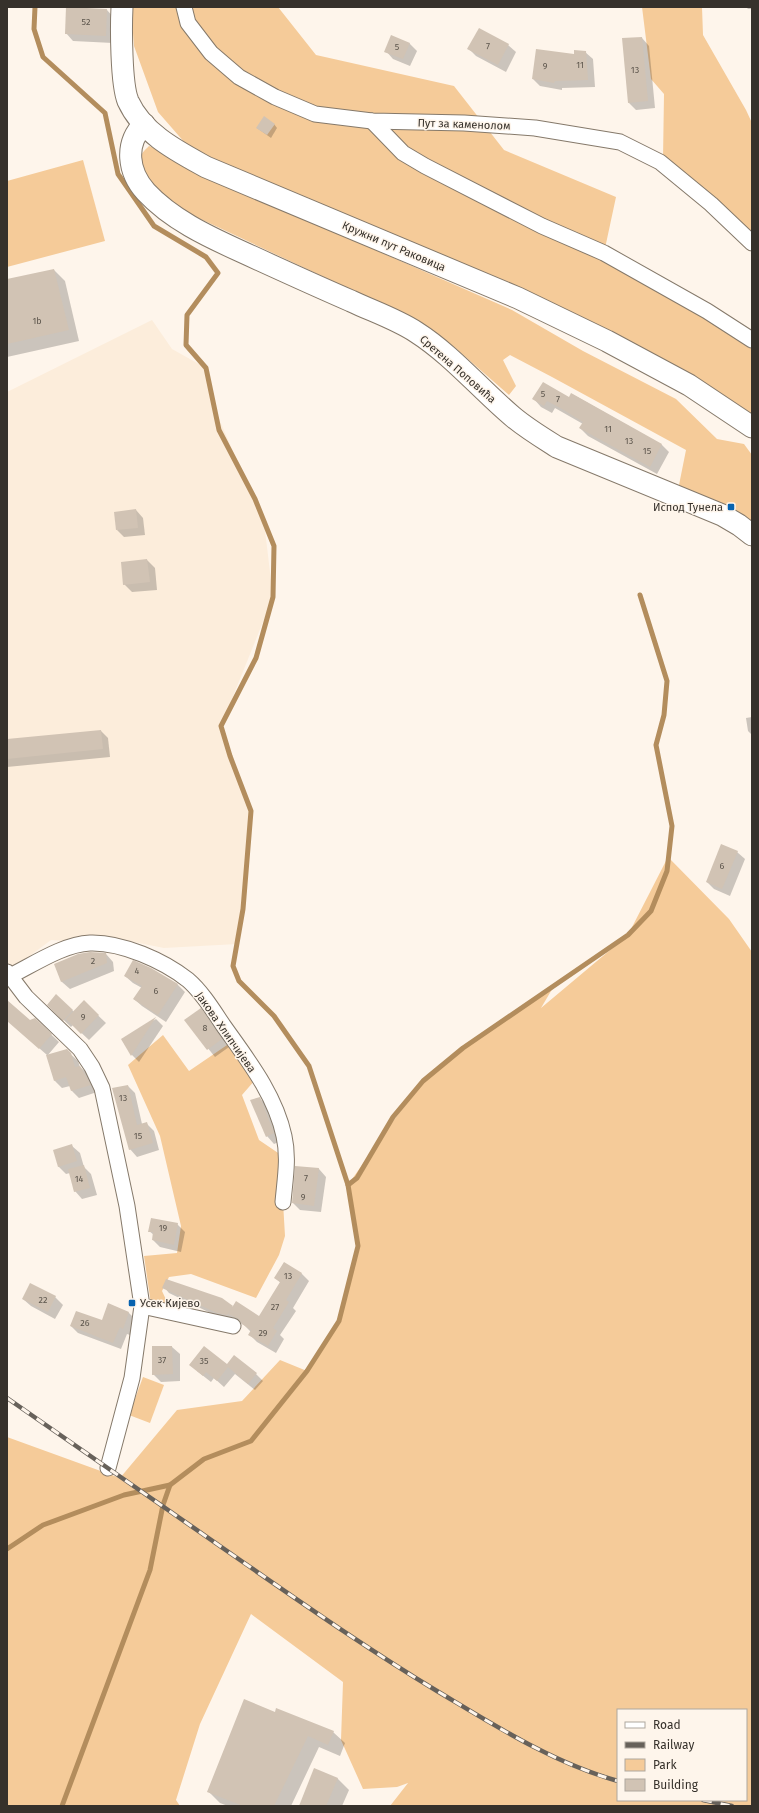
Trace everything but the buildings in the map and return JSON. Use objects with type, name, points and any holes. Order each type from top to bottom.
[{"type":"main road","name":"Кружни пут Раковица","points":[[122,7],[122,54],[128,101],[144,124],[161,140],[206,167],[518,298],[608,341],[689,385],[752,427]]},
{"type":"main road","name":"Сретена Поповића","points":[[144,124],[136,132],[131,147],[131,160],[135,177],[146,192],[173,215],[215,240],[412,330],[440,350],[513,417],[532,432],[557,447],[722,515],[752,535]]},
{"type":"street","name":"Пут за каменолом","points":[[184,7],[188,23],[211,53],[240,77],[275,98],[315,114],[372,121],[464,123],[535,128],[620,142],[660,162],[711,204],[752,243]]},
{"type":"street","points":[[372,121],[403,153],[425,166],[542,226],[604,253],[707,311],[752,340]]},
{"type":"street","name":"Јакова Хлипчијева","points":[[8,974],[71,946],[90,943],[109,944],[143,955],[156,960],[188,980],[208,1002],[270,1096],[284,1135],[287,1159],[283,1202]]},
{"type":"street","points":[[8,974],[26,997],[80,1049],[92,1067],[102,1088],[127,1206],[142,1306],[132,1378],[108,1468]]},
{"type":"street","points":[[142,1306],[233,1326]]},
{"type":"shaded area","points":[[152,320],[172,349],[206,368],[216,412],[264,522],[273,597],[221,726],[251,811],[237,944],[164,948],[129,941],[90,943],[51,940],[11,970],[7,961],[7,392]]},
{"type":"green space","points":[[131,7],[278,7],[316,55],[454,86],[504,150],[616,197],[604,253],[752,341],[752,427],[689,385],[206,167],[158,112],[134,46]]},
{"type":"green space","points":[[642,7],[702,7],[703,35],[752,123],[752,233],[663,159],[664,94],[651,79]]},
{"type":"green space","points":[[149,146],[159,150],[191,169],[512,310],[583,351],[676,399],[717,439],[744,444],[752,455],[752,535],[697,505],[679,485],[686,450],[510,355],[503,360],[516,386],[509,395],[453,346],[407,316],[177,208],[149,180],[141,168],[140,157]]},
{"type":"green space","points":[[83,160],[105,241],[7,267],[7,181]]},
{"type":"green space","points":[[668,857],[729,919],[752,952],[752,1806],[390,1806],[408,1783],[397,1787],[363,1789],[341,1740],[343,1682],[251,1614],[200,1724],[176,1800],[180,1806],[7,1806],[7,1437],[120,1478],[177,1410],[242,1401],[280,1360],[307,1371],[339,1321],[358,1246],[348,1185],[423,1081],[473,1041],[554,986],[541,1008],[628,935]]},
{"type":"green space","points":[[163,1035],[189,1071],[230,1043],[255,1080],[242,1095],[259,1140],[287,1159],[283,1202],[285,1236],[279,1255],[256,1298],[191,1274],[169,1277],[162,1291],[170,1308],[151,1304],[144,1256],[177,1253],[181,1226],[160,1136],[128,1065]]},
{"type":"green space","points":[[143,1377],[164,1385],[150,1423],[129,1415]]},
{"type":"waterway","points":[[35,7],[34,29],[43,57],[105,113],[118,174],[154,226],[206,257],[218,273],[187,315],[186,345],[206,368],[219,430],[255,499],[274,546],[273,597],[256,658],[221,726],[230,756],[251,811],[243,909],[233,966],[239,981],[274,1016],[309,1066],[348,1185],[357,1178],[393,1117],[423,1081],[463,1048],[628,935],[651,911],[667,871],[672,826],[656,745],[664,715],[667,681],[640,595]]},
{"type":"waterway","points":[[62,1806],[150,1570],[163,1505],[170,1485],[204,1459],[251,1441],[307,1371],[339,1321],[358,1246],[348,1185]]},
{"type":"waterway","points":[[7,1549],[43,1525],[124,1495],[170,1485]]},
{"type":"railway","points":[[7,1398],[313,1610],[412,1675],[480,1717],[547,1754],[617,1781]]},
{"type":"railway","points":[[708,1801],[732,1806]]},
{"type":"place","name":"Испод Тунела","points":[[731,507]]},
{"type":"place","name":"Усек Кијево","points":[[132,1303]]}]
